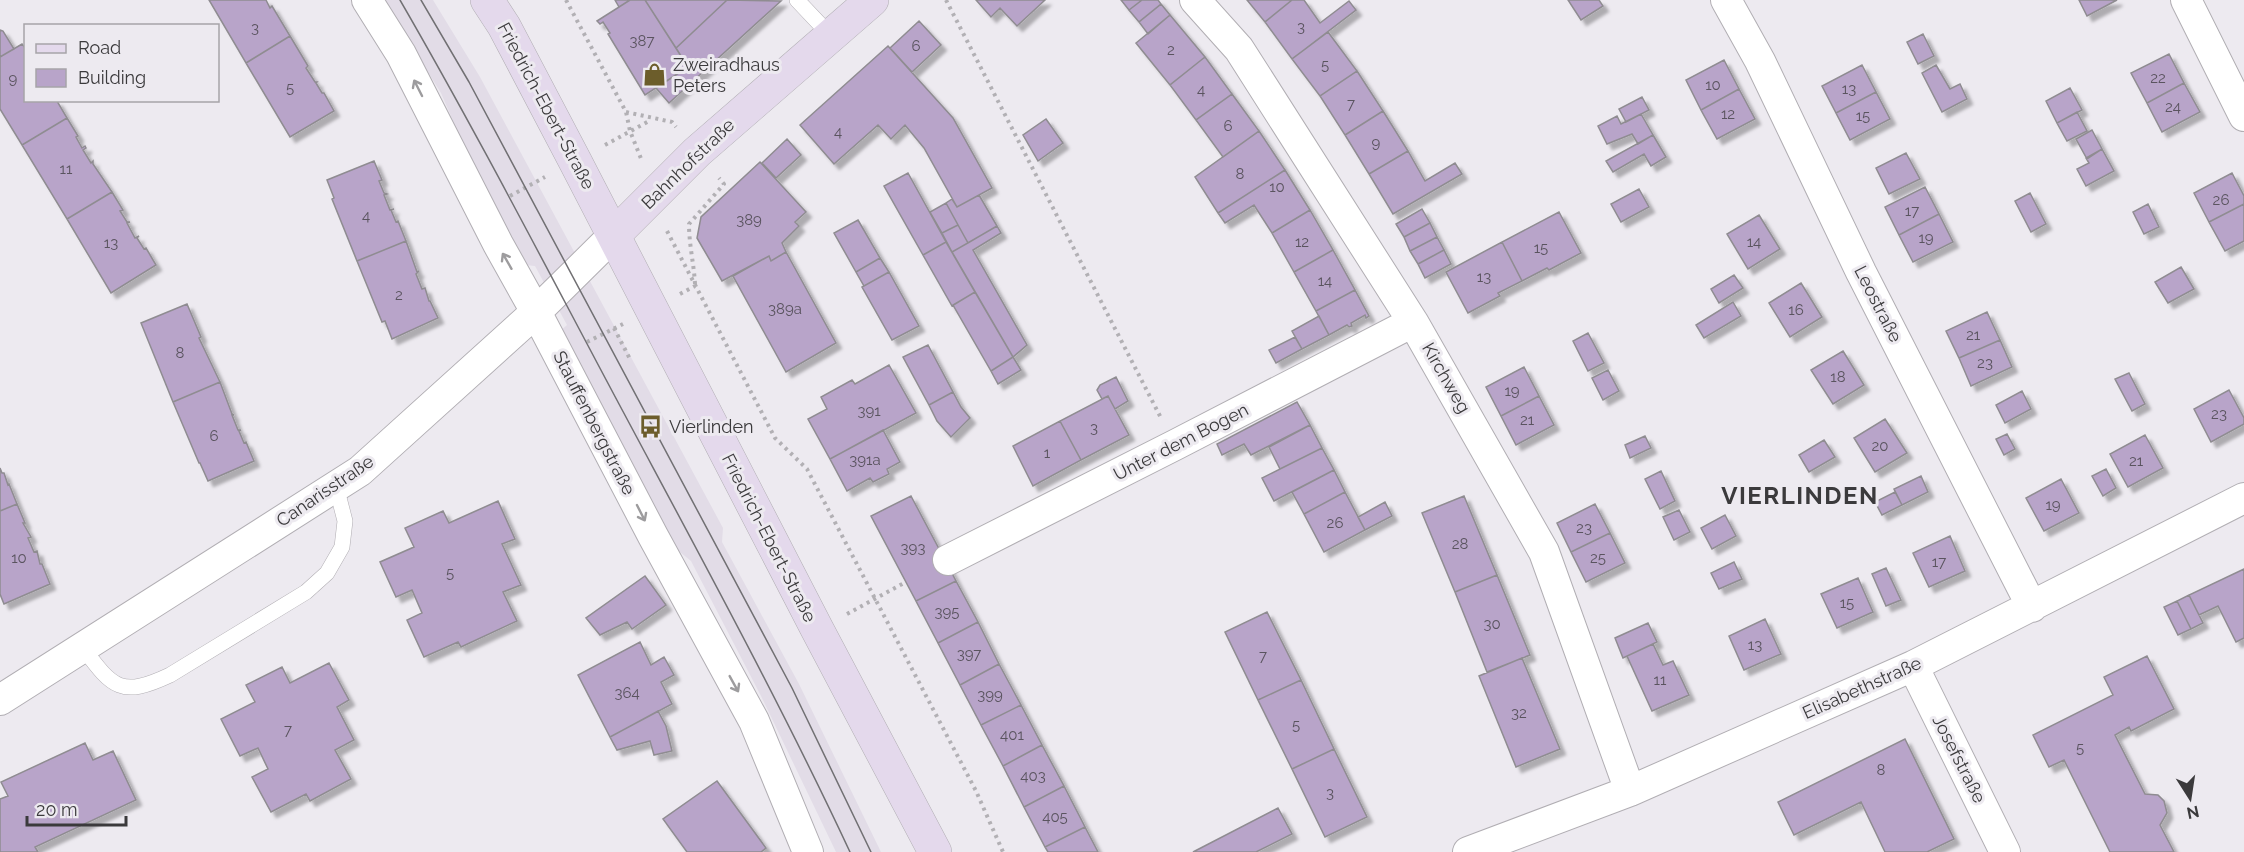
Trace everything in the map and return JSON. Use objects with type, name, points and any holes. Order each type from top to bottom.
[{"type":"main road","name":"Friedrich-Ebert-Straße","points":[[487,0],[504,26],[614,235],[935,852]]},
{"type":"main road","name":"Bahnhofstraße","points":[[614,235],[697,152],[872,0]]},
{"type":"street","name":"Stauffenbergstraße","points":[[367,0],[401,54],[498,244],[754,720],[807,851]]},
{"type":"street","name":"Kirchweg","points":[[1195,0],[1239,49],[1413,322],[1544,552],[1630,791]]},
{"type":"street","name":"Leostraße","points":[[1726,0],[1760,61],[1861,272],[2032,607]]},
{"type":"street","points":[[2186,0],[2244,117]]},
{"type":"street","name":"Canarisstraße","points":[[0,700],[360,471],[536,312],[614,235]]},
{"type":"street","name":"Unter dem Bogen","points":[[948,560],[1413,322]]},
{"type":"street","name":"Elisabethstraße","points":[[1468,852],[1630,791],[1913,666],[2244,498]]},
{"type":"street","name":"Josefstraße","points":[[1913,666],[2005,852]]},
{"type":"lane","points":[[797,0],[831,36]]},
{"type":"lane","points":[[83,648],[105,677],[116,685],[134,687],[152,683],[170,675],[306,592],[327,573],[342,547],[345,521],[336,486]]},
{"type":"path","points":[[566,0],[626,112],[672,122],[724,184],[689,224],[695,286],[775,438],[807,469],[976,791],[1004,852]]},
{"type":"path","points":[[946,0],[1175,445]]},
{"type":"path","points":[[614,328],[631,361]]},
{"type":"path","points":[[817,629],[904,583]]},
{"type":"shaded area","points":[[383,0],[433,0],[480,77],[723,528],[722,542],[799,684],[881,852],[836,852],[761,696],[691,561],[664,539],[559,332],[567,325],[535,266],[526,265],[485,195],[441,93]]},
{"type":"building","points":[[209,0],[266,0],[290,36],[246,63]]},
{"type":"building","points":[[615,0],[630,0],[619,7]]},
{"type":"building","points":[[630,0],[645,0],[688,67],[645,95],[603,22],[600,24],[597,21]]},
{"type":"building","points":[[645,0],[727,0],[676,48]]},
{"type":"building","points":[[727,0],[781,1],[669,103],[656,88],[688,67],[676,48]]},
{"type":"building","points":[[976,0],[1045,0],[1017,26],[1000,8],[991,17]]},
{"type":"building","points":[[1121,0],[1142,0],[1129,10]]},
{"type":"building","points":[[1142,0],[1158,0],[1161,4],[1139,22],[1129,10]]},
{"type":"building","points":[[1247,0],[1292,0],[1265,22]]},
{"type":"building","points":[[1292,0],[1304,0],[1320,23],[1349,1],[1356,10],[1292,59],[1265,22]]},
{"type":"building","points":[[1568,0],[1599,0],[1603,6],[1581,20]]},
{"type":"building","points":[[2079,0],[2117,0],[2087,16]]},
{"type":"building","points":[[1161,4],[1170,15],[1148,34],[1139,22]]},
{"type":"building","points":[[1170,15],[1205,57],[1170,85],[1136,43]]},
{"type":"building","points":[[919,21],[941,45],[912,72],[890,48]]},
{"type":"building","points":[[0,30],[3,31],[14,49],[0,57]]},
{"type":"building","points":[[1328,32],[1357,71],[1320,96],[1292,59]]},
{"type":"building","points":[[1923,34],[1934,56],[1918,64],[1907,42]]},
{"type":"building","points":[[290,36],[308,66],[306,68],[334,111],[290,137],[246,63]]},
{"type":"building","points":[[22,44],[24,46],[24,102],[58,102],[67,118],[22,145],[0,109],[0,57]]},
{"type":"building","points":[[888,46],[953,118],[992,188],[957,207],[924,148],[905,125],[891,139],[878,125],[834,164],[800,125]]},
{"type":"building","points":[[2169,54],[2184,83],[2147,103],[2131,73]]},
{"type":"building","points":[[1205,57],[1232,94],[1196,120],[1170,85]]},
{"type":"building","points":[[1724,60],[1739,89],[1701,110],[1686,80]]},
{"type":"building","points":[[1862,65],[1876,92],[1836,113],[1822,86]]},
{"type":"building","points":[[1936,65],[1950,89],[1960,84],[1967,99],[1942,112],[1922,73]]},
{"type":"building","points":[[1357,71],[1383,111],[1345,135],[1320,96]]},
{"type":"building","points":[[2184,83],[2200,112],[2162,132],[2147,103]]},
{"type":"building","points":[[2070,88],[2082,110],[2057,123],[2046,101]]},
{"type":"building","points":[[1739,89],[1755,119],[1717,139],[1701,110]]},
{"type":"building","points":[[1876,92],[1890,119],[1850,140],[1836,113]]},
{"type":"building","points":[[1232,94],[1259,131],[1223,157],[1196,120]]},
{"type":"building","points":[[1642,97],[1649,110],[1626,122],[1619,109]]},
{"type":"building","points":[[1383,111],[1408,151],[1369,174],[1345,135]]},
{"type":"building","points":[[2077,112],[2087,131],[2067,141],[2057,123]]},
{"type":"building","points":[[1641,114],[1653,135],[1638,144],[1632,134],[1607,144],[1598,126],[1617,116],[1621,124]]},
{"type":"building","points":[[67,118],[82,148],[85,146],[86,148],[83,150],[91,163],[93,161],[112,192],[67,219],[22,145]]},
{"type":"building","points":[[1046,119],[1063,143],[1038,161],[1023,135]]},
{"type":"building","points":[[2092,130],[2102,149],[2087,159],[2076,139]]},
{"type":"building","points":[[1259,131],[1285,170],[1218,213],[1195,177]]},
{"type":"building","points":[[1653,135],[1666,157],[1651,166],[1644,154],[1613,172],[1606,161]]},
{"type":"building","points":[[787,139],[801,155],[776,178],[762,163]]},
{"type":"building","points":[[2102,149],[2114,171],[2086,186],[2077,169],[2089,163],[2086,158]]},
{"type":"building","points":[[1408,151],[1425,181],[1455,163],[1462,174],[1393,214],[1369,174]]},
{"type":"building","points":[[1906,153],[1920,179],[1889,194],[1876,168]]},
{"type":"building","points":[[374,161],[382,180],[379,181],[384,193],[387,194],[384,195],[390,210],[394,209],[391,210],[406,241],[357,261],[332,199],[334,198],[327,180]]},
{"type":"building","points":[[760,162],[806,212],[795,222],[799,226],[782,243],[786,252],[771,261],[769,256],[722,281],[697,238],[701,217]]},
{"type":"building","points":[[1285,170],[1310,210],[1272,233],[1254,205],[1225,223],[1218,213]]},
{"type":"building","points":[[908,173],[946,242],[923,255],[884,186]]},
{"type":"building","points":[[2232,173],[2244,196],[2244,204],[2209,222],[2194,193]]},
{"type":"building","points":[[1925,187],[1939,214],[1899,235],[1885,207]]},
{"type":"building","points":[[1639,189],[1649,207],[1621,222],[1611,204]]},
{"type":"building","points":[[112,192],[123,210],[120,211],[127,222],[130,222],[127,223],[135,238],[139,236],[137,238],[156,265],[111,293],[67,219]]},
{"type":"building","points":[[2030,193],[2046,224],[2031,232],[2015,201]]},
{"type":"building","points":[[979,195],[997,226],[968,243],[946,203],[952,199],[957,207]]},
{"type":"building","points":[[946,203],[958,225],[942,233],[930,212]]},
{"type":"building","points":[[2148,204],[2159,227],[2144,234],[2133,212]]},
{"type":"building","points":[[2244,204],[2244,241],[2225,251],[2209,222]]},
{"type":"building","points":[[1422,209],[1430,223],[1404,237],[1396,224]]},
{"type":"building","points":[[1310,210],[1333,250],[1294,272],[1272,233]]},
{"type":"building","points":[[1559,212],[1581,253],[1522,281],[1502,242]]},
{"type":"building","points":[[1939,214],[1953,242],[1913,262],[1899,235]]},
{"type":"building","points":[[1759,215],[1780,249],[1748,269],[1727,234]]},
{"type":"building","points":[[858,220],[880,258],[856,272],[834,233]]},
{"type":"building","points":[[1430,223],[1437,237],[1410,251],[1404,237]]},
{"type":"building","points":[[958,225],[968,243],[952,252],[942,233]]},
{"type":"building","points":[[997,226],[1001,233],[973,250],[1027,345],[1013,357],[952,252]]},
{"type":"building","points":[[1437,237],[1444,250],[1418,264],[1410,251]]},
{"type":"building","points":[[406,241],[417,272],[419,271],[416,274],[422,289],[425,288],[438,318],[392,339],[385,321],[382,322],[357,261]]},
{"type":"building","points":[[946,242],[975,292],[952,306],[923,255]]},
{"type":"building","points":[[1502,242],[1522,281],[1498,293],[1500,296],[1468,313],[1446,272]]},
{"type":"building","points":[[1333,250],[1355,290],[1316,311],[1294,272]]},
{"type":"building","points":[[1444,250],[1451,264],[1425,278],[1418,264]]},
{"type":"building","points":[[786,252],[836,343],[786,372],[733,276],[769,256],[771,261]]},
{"type":"building","points":[[880,258],[889,272],[864,286],[856,272]]},
{"type":"building","points":[[2181,267],[2194,289],[2168,303],[2155,282]]},
{"type":"building","points":[[889,272],[919,326],[892,340],[862,287]]},
{"type":"building","points":[[1734,275],[1743,288],[1719,303],[1711,289]]},
{"type":"building","points":[[1801,283],[1822,317],[1790,337],[1769,303]]},
{"type":"building","points":[[1355,290],[1369,316],[1366,318],[1365,315],[1351,323],[1352,326],[1347,325],[1329,335],[1316,311]]},
{"type":"building","points":[[975,292],[1013,357],[991,371],[953,305]]},
{"type":"building","points":[[1733,302],[1741,316],[1704,338],[1696,325]]},
{"type":"building","points":[[187,304],[201,337],[199,338],[220,382],[173,402],[141,323]]},
{"type":"building","points":[[1987,312],[2000,340],[1959,358],[1946,331]]},
{"type":"building","points":[[1319,316],[1329,335],[1302,349],[1292,331]]},
{"type":"building","points":[[1588,333],[1604,363],[1588,371],[1573,341]]},
{"type":"building","points":[[1295,337],[1302,349],[1276,363],[1269,350]]},
{"type":"building","points":[[2000,340],[2012,367],[1971,386],[1959,358]]},
{"type":"building","points":[[928,345],[953,392],[929,405],[903,357]]},
{"type":"building","points":[[1843,351],[1864,385],[1833,404],[1811,370]]},
{"type":"building","points":[[1013,357],[1021,370],[998,384],[991,371]]},
{"type":"building","points":[[889,365],[916,413],[830,459],[808,419],[827,409],[821,397],[852,380],[855,384]]},
{"type":"building","points":[[1524,367],[1539,396],[1501,416],[1486,387]]},
{"type":"building","points":[[1608,370],[1619,391],[1603,400],[1592,378]]},
{"type":"building","points":[[2129,373],[2145,404],[2132,411],[2115,379]]},
{"type":"building","points":[[1116,377],[1128,401],[1115,409],[1108,396],[1102,399],[1097,390],[1100,385]]},
{"type":"building","points":[[220,382],[238,430],[241,430],[239,431],[244,443],[246,442],[254,461],[208,481],[173,402]]},
{"type":"building","points":[[2229,390],[2244,418],[2244,424],[2211,442],[2194,409]]},
{"type":"building","points":[[2022,391],[2031,409],[2005,423],[1996,405]]},
{"type":"building","points":[[953,392],[970,418],[951,437],[937,421],[929,405]]},
{"type":"building","points":[[1108,396],[1129,435],[1081,460],[1060,421]]},
{"type":"building","points":[[1539,396],[1554,425],[1516,445],[1501,416]]},
{"type":"building","points":[[1297,402],[1310,425],[1251,455],[1244,444],[1222,455],[1217,444]]},
{"type":"building","points":[[1885,419],[1907,453],[1875,472],[1854,438]]},
{"type":"building","points":[[1060,421],[1081,460],[1033,486],[1013,446]]},
{"type":"building","points":[[1310,425],[1322,448],[1280,469],[1269,447]]},
{"type":"building","points":[[883,430],[900,462],[887,469],[889,474],[873,482],[870,478],[847,491],[830,459]]},
{"type":"building","points":[[2007,434],[2015,449],[2004,455],[1996,439]]},
{"type":"building","points":[[2145,435],[2163,468],[2128,487],[2110,454]]},
{"type":"building","points":[[1645,436],[1651,448],[1630,458],[1625,445]]},
{"type":"building","points":[[1824,440],[1835,457],[1809,472],[1799,455]]},
{"type":"building","points":[[1322,448],[1334,470],[1274,501],[1262,478]]},
{"type":"building","points":[[0,468],[17,504],[0,511]]},
{"type":"building","points":[[2106,469],[2116,488],[2103,496],[2092,476]]},
{"type":"building","points":[[1334,470],[1345,492],[1304,514],[1292,492]]},
{"type":"building","points":[[1661,471],[1675,501],[1660,509],[1645,479]]},
{"type":"building","points":[[1921,476],[1928,492],[1902,505],[1894,489]]},
{"type":"building","points":[[2061,479],[2079,513],[2044,531],[2026,498]]},
{"type":"building","points":[[1345,492],[1365,530],[1324,552],[1304,514]]},
{"type":"building","points":[[1895,492],[1902,505],[1882,515],[1875,502]]},
{"type":"building","points":[[911,496],[956,581],[916,601],[871,516]]},
{"type":"building","points":[[1464,496],[1497,575],[1455,592],[1422,513]]},
{"type":"building","points":[[498,501],[515,539],[502,544],[521,585],[503,592],[517,621],[461,647],[458,642],[424,657],[407,620],[422,613],[412,590],[396,597],[380,562],[414,547],[405,528],[443,511],[449,523]]},
{"type":"building","points":[[1385,502],[1392,516],[1365,530],[1358,517]]},
{"type":"building","points":[[17,504],[25,523],[23,523],[31,537],[28,538],[34,552],[37,551],[40,564],[50,584],[4,604],[0,594],[0,511]]},
{"type":"building","points":[[1595,504],[1610,533],[1571,552],[1557,523]]},
{"type":"building","points":[[1679,510],[1690,532],[1674,540],[1663,517]]},
{"type":"building","points":[[1725,515],[1736,536],[1712,549],[1701,528]]},
{"type":"building","points":[[1610,533],[1625,563],[1586,582],[1571,552]]},
{"type":"building","points":[[1950,536],[1965,571],[1929,587],[1913,553]]},
{"type":"building","points":[[1734,562],[1742,579],[1719,589],[1711,573]]},
{"type":"building","points":[[1886,568],[1901,600],[1886,606],[1872,574]]},
{"type":"building","points":[[2244,569],[2244,638],[2236,642],[2218,606],[2199,615],[2189,595]]},
{"type":"building","points":[[1497,575],[1530,655],[1487,672],[1455,592]]},
{"type":"building","points":[[645,576],[666,605],[632,629],[627,622],[600,635],[586,618]]},
{"type":"building","points":[[1858,578],[1873,612],[1837,628],[1821,594]]},
{"type":"building","points":[[956,581],[978,622],[938,643],[916,601]]},
{"type":"building","points":[[2189,595],[2203,623],[2191,629],[2177,601]]},
{"type":"building","points":[[2177,601],[2191,629],[2178,635],[2164,607]]},
{"type":"building","points":[[1267,612],[1301,680],[1258,700],[1225,632]]},
{"type":"building","points":[[1765,619],[1781,654],[1744,670],[1729,636]]},
{"type":"building","points":[[978,622],[999,664],[960,685],[938,643]]},
{"type":"building","points":[[1648,623],[1657,642],[1623,658],[1615,638]]},
{"type":"building","points":[[640,642],[651,665],[664,657],[674,675],[661,682],[672,704],[610,737],[578,675]]},
{"type":"building","points":[[1653,644],[1663,665],[1673,661],[1689,695],[1652,711],[1627,656]]},
{"type":"building","points":[[2147,656],[2174,709],[2131,731],[2129,727],[2115,735],[2145,794],[2158,795],[2164,801],[2167,813],[2160,825],[2174,852],[2110,852],[2064,760],[2049,767],[2033,735],[2113,695],[2104,677]]},
{"type":"building","points":[[1522,658],[1560,749],[1516,767],[1479,676]]},
{"type":"building","points":[[329,663],[349,700],[337,707],[354,740],[335,750],[351,779],[310,801],[306,794],[271,812],[252,777],[268,769],[258,748],[240,756],[221,719],[255,702],[246,685],[282,667],[290,683]]},
{"type":"building","points":[[999,664],[1021,705],[981,725],[960,685]]},
{"type":"building","points":[[1301,680],[1334,749],[1292,769],[1258,700]]},
{"type":"building","points":[[1021,705],[1042,745],[1003,766],[981,725]]},
{"type":"building","points":[[658,711],[666,726],[672,751],[654,755],[650,741],[617,750],[610,737]]},
{"type":"building","points":[[1905,739],[1954,839],[1927,852],[1885,852],[1861,802],[1794,835],[1778,802]]},
{"type":"building","points":[[85,743],[93,760],[113,751],[136,800],[35,847],[38,852],[0,852],[0,799],[8,796],[1,782]]},
{"type":"building","points":[[1042,745],[1064,786],[1024,807],[1003,766]]},
{"type":"building","points":[[1334,749],[1367,817],[1325,837],[1292,769]]},
{"type":"building","points":[[717,781],[766,848],[761,852],[687,852],[663,819]]},
{"type":"building","points":[[1064,786],[1085,827],[1045,847],[1024,807]]},
{"type":"building","points":[[1278,808],[1292,834],[1256,852],[1193,852]]},
{"type":"building","points":[[1085,827],[1098,852],[1048,852],[1045,847]]},
{"type":"tram line","points":[[400,0],[484,151],[767,682],[850,852]]},
{"type":"tram line","points":[[421,0],[469,82],[792,688],[871,852]]},
{"type":"place","name":"Zweiradhaus Peters","points":[[655,75]]},
{"type":"place","name":"Vierlinden","points":[[651,427]]},
{"type":"district","name":"VIERLINDEN","points":[[1800,496]]}]
